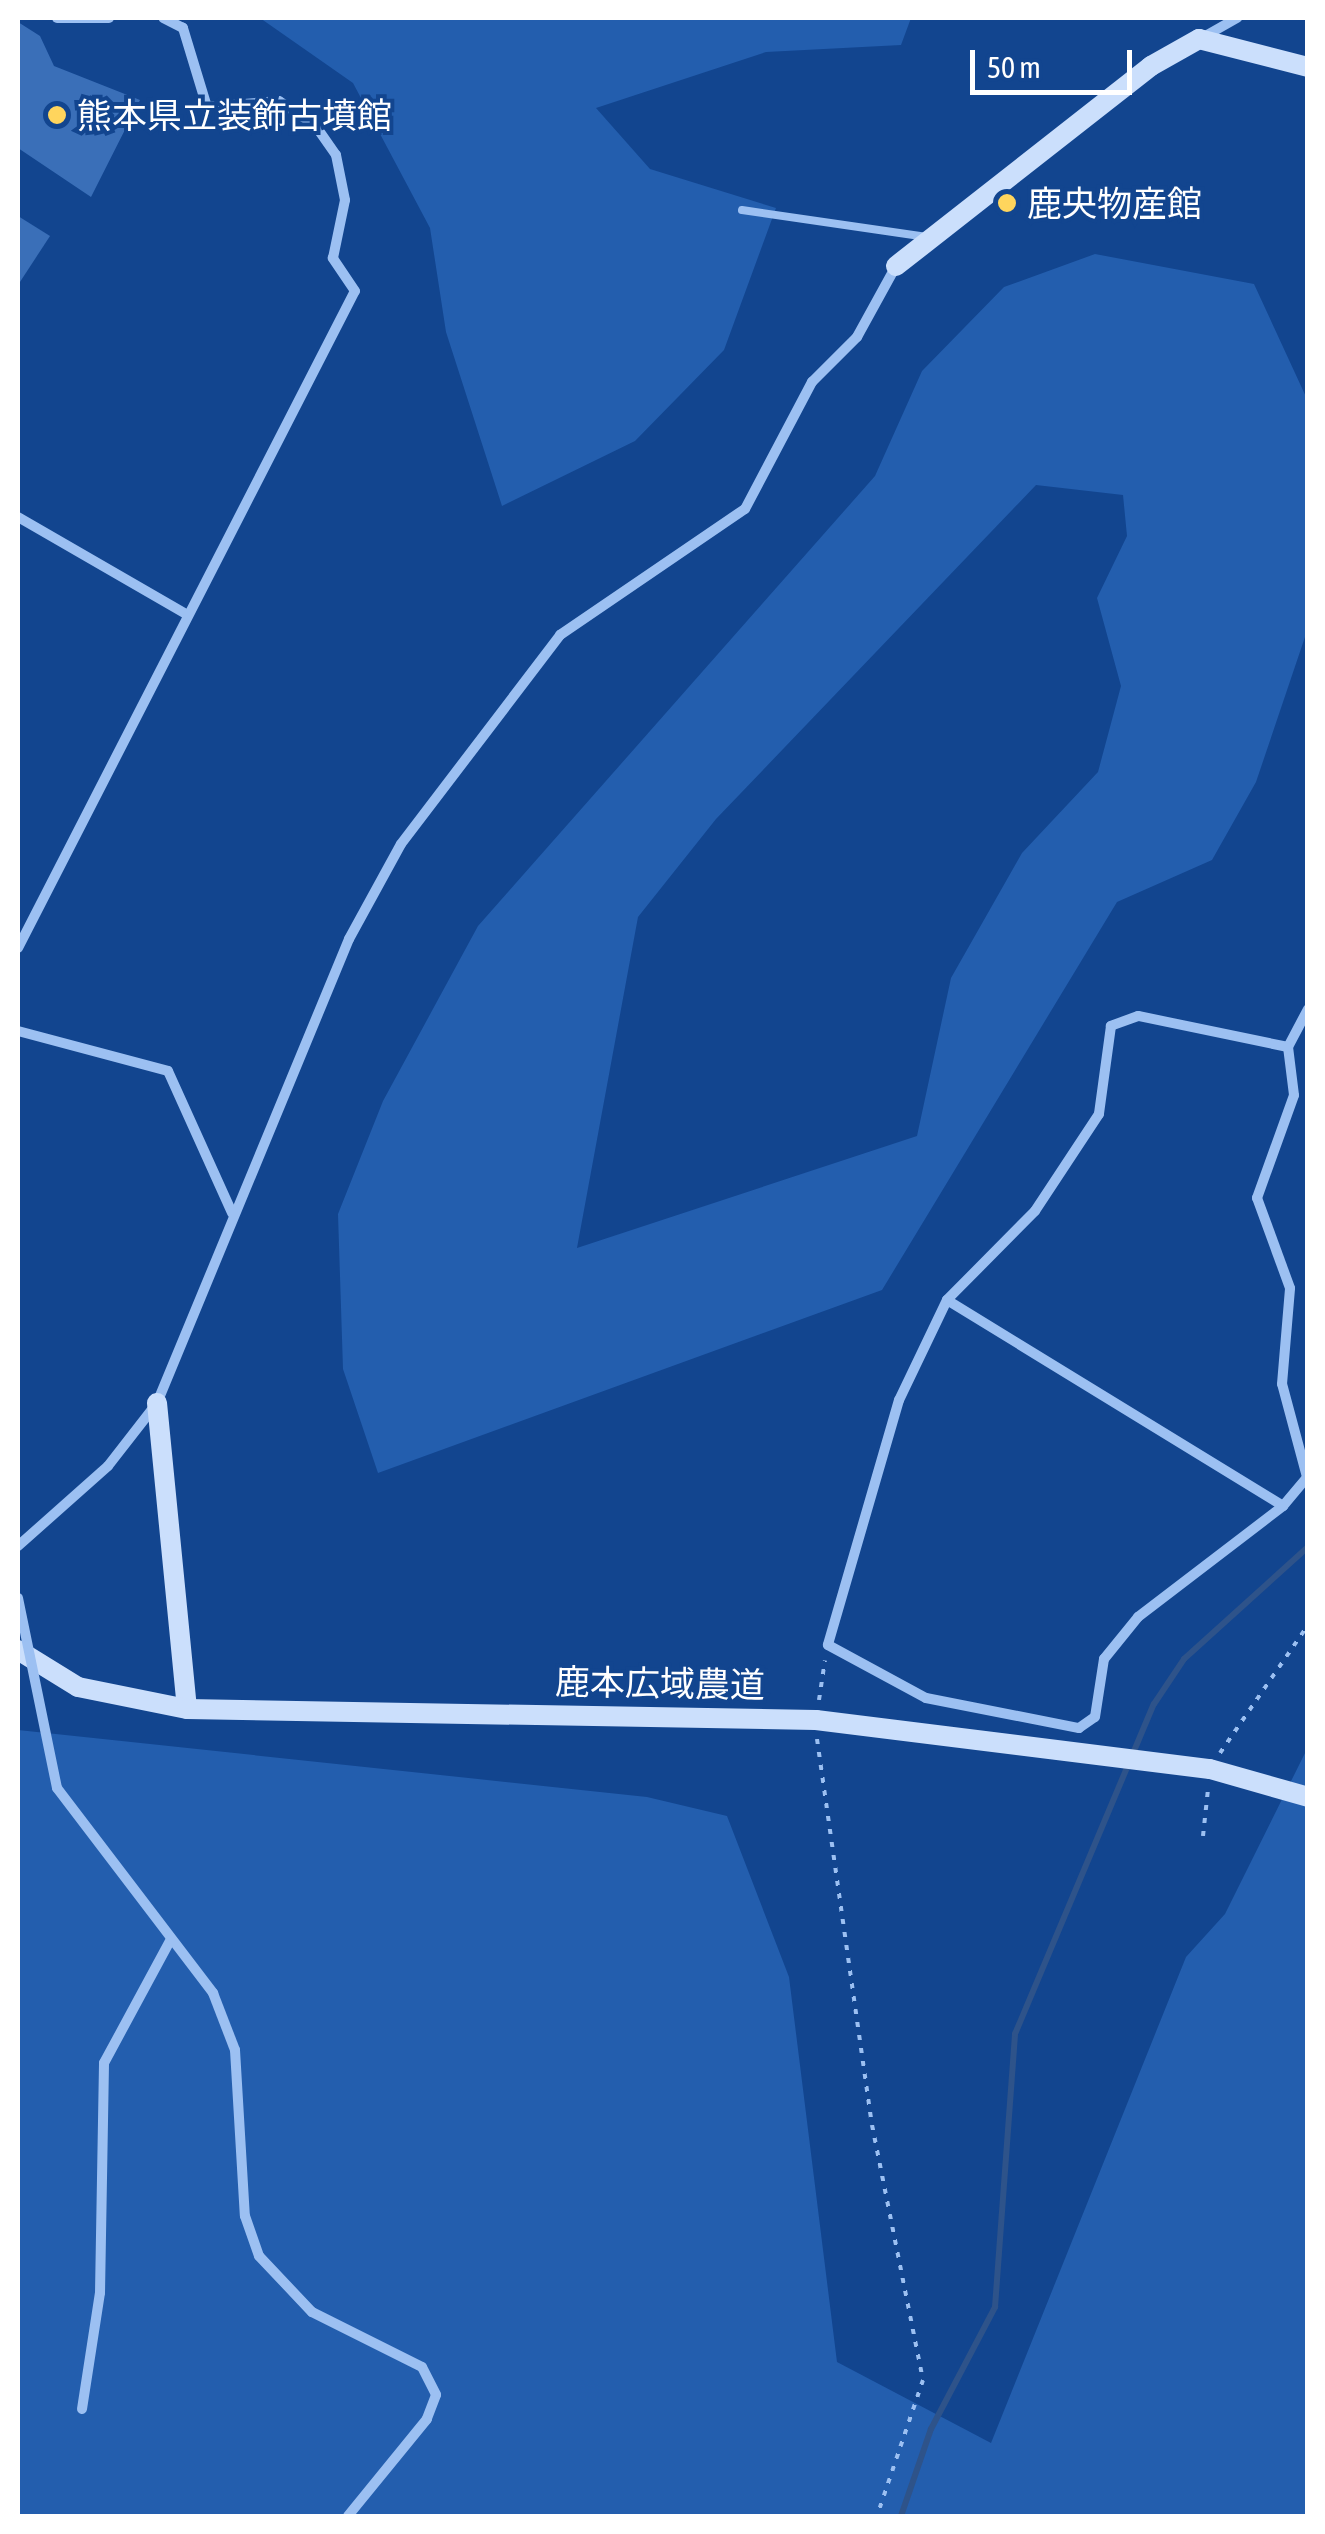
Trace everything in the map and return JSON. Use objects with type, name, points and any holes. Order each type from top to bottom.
[{"type":"street","points":[[56,18],[108,18]]},
{"type":"street","points":[[18,948],[355,291],[333,258],[345,200],[336,155],[315,126],[279,101],[207,106],[183,28],[163,18]]},
{"type":"street","points":[[18,1546],[108,1466],[157,1403],[232,1213],[349,939],[401,844],[560,636],[745,509],[812,382],[856,337],[896,266],[1151,66],[1236,18]]},
{"type":"street","points":[[1200,39],[1308,67]]},
{"type":"street","points":[[18,516],[188,614]]},
{"type":"street","points":[[1288,1047],[1138,1016],[1111,1026],[1099,1114],[1035,1211],[947,1300],[899,1400],[828,1645],[926,1698],[1079,1728],[1095,1717],[1104,1659],[1138,1618],[1282,1506],[1307,1477],[1282,1384],[1290,1288],[1257,1198],[1294,1095],[1288,1047],[1308,1008]]},
{"type":"street","points":[[18,1031],[168,1071],[232,1213]]},
{"type":"street","points":[[947,1300],[1282,1506]]},
{"type":"street","points":[[157,1403],[188,1709]]},
{"type":"street","points":[[18,1598],[57,1788],[214,1993],[235,2050],[245,2216],[258,2256],[312,2312],[422,2367],[436,2394],[427,2419],[348,2516]]},
{"type":"street","name":"鹿本広域農道","points":[[18,1650],[78,1688],[188,1709],[816,1720],[1210,1769],[1308,1797]]},
{"type":"street","points":[[82,2409],[100,2294],[104,2064],[171,1938]]},
{"type":"lane","points":[[742,210],[931,238]]},
{"type":"path","points":[[1203,1836],[1210,1769],[1308,1625]]},
{"type":"path","points":[[828,1645],[816,1720],[872,2126],[923,2380],[876,2516]]},
{"type":"shaded area","points":[[260,18],[911,18],[901,45],[766,52],[596,108],[650,169],[776,208],[724,350],[635,441],[502,506],[446,332],[430,228],[353,83]]},
{"type":"shaded area","points":[[1095,254],[1254,284],[1307,399],[1307,631],[1256,782],[1212,860],[1117,902],[882,1290],[378,1473],[343,1369],[338,1214],[383,1101],[478,926],[875,476],[922,371],[1004,287]],"holes":[[[1036,485],[1123,495],[1127,536],[1097,598],[1121,686],[1098,772],[1022,853],[951,978],[917,1136],[577,1248],[638,917],[716,819]]]},
{"type":"shaded area","points":[[18,1730],[647,1797],[727,1816],[789,1977],[837,2362],[991,2443],[1186,1957],[1225,1914],[1307,1749],[1307,2516],[18,2516]]},
{"type":"building","points":[[18,22],[40,36],[54,66],[140,100],[91,197],[18,148]]},
{"type":"building","points":[[18,216],[50,236],[18,285]]},
{"type":"waterway","points":[[901,2516],[931,2429],[995,2307],[1015,2034],[1154,1704],[1184,1659],[1308,1547]]},
{"type":"place","name":"熊本県立装飾古墳館","points":[[57,115]]},
{"type":"place","name":"鹿央物産館","points":[[1007,203]]}]
